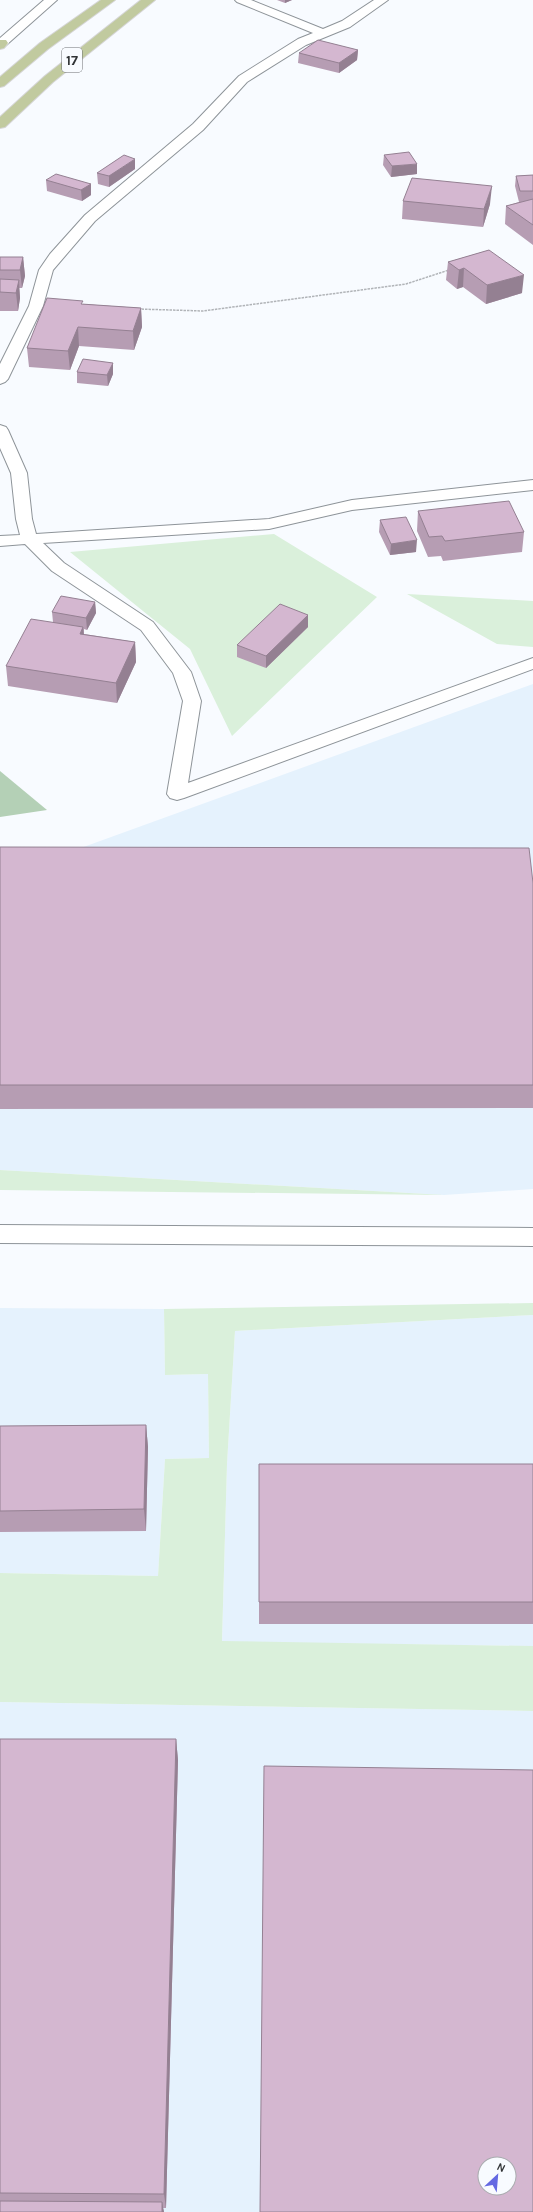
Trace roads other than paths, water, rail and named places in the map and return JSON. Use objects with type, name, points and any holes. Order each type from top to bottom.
[{"type":"main road","name":"17","points":[[0,83],[44,46],[109,0]]},
{"type":"main road","name":"17","points":[[0,124],[49,79],[138,7],[149,0]]},
{"type":"street","points":[[1,44],[51,0]]},
{"type":"street","points":[[241,0],[323,33]]},
{"type":"street","points":[[0,379],[36,306],[46,270],[55,257],[90,218],[198,127],[243,79],[302,42],[346,24],[382,0]]},
{"type":"street","points":[[0,430],[19,473],[24,519],[29,539],[58,567],[147,626],[182,672],[192,701],[177,794],[533,663]]},
{"type":"street","points":[[0,541],[269,524],[352,505],[533,485]]},
{"type":"street","points":[[0,1234],[533,1237]]}]
